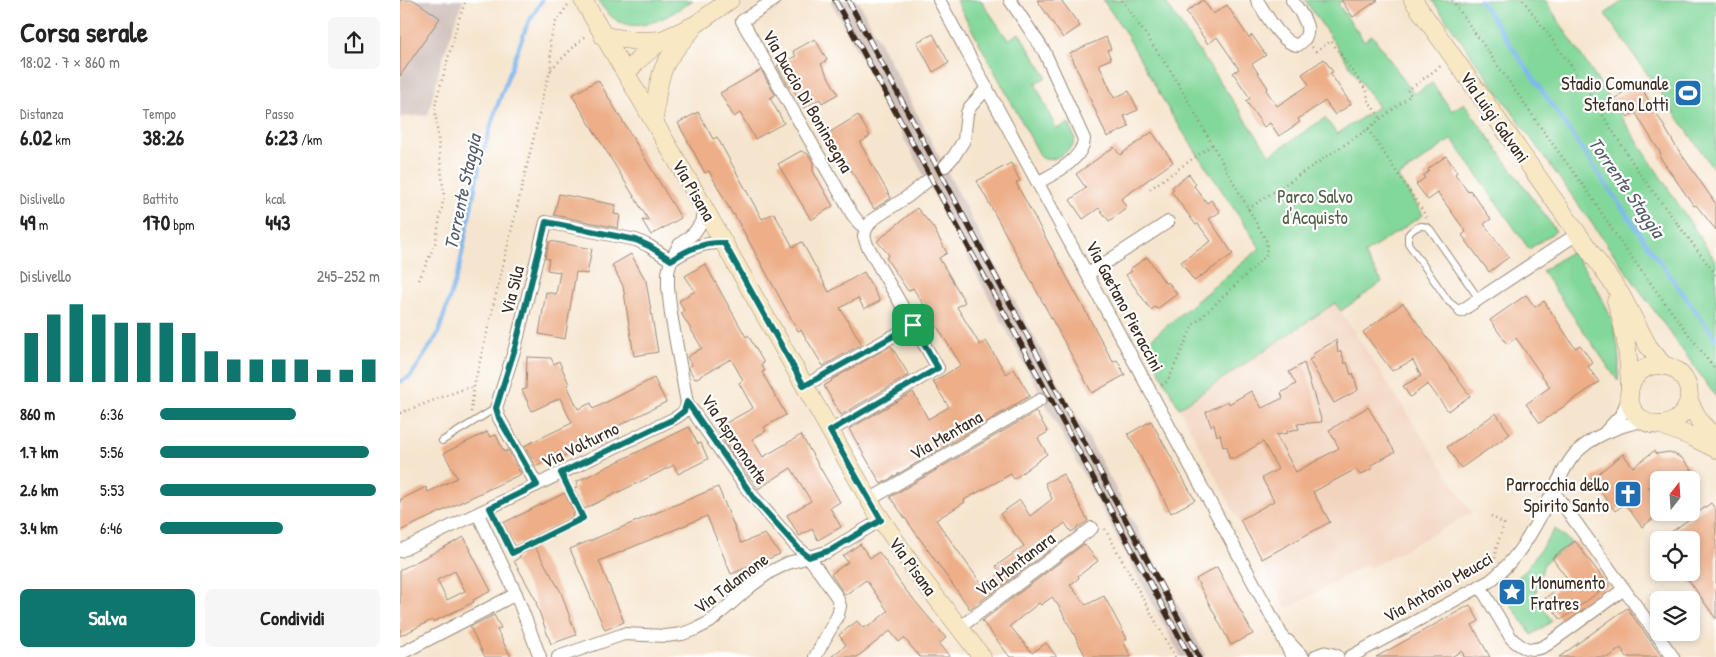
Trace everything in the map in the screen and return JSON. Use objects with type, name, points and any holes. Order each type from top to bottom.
[{"type":"main road","name":"Via Pisana","points":[[583,0],[704,207],[881,520],[915,570],[982,657]]},
{"type":"main road","points":[[626,74],[638,60],[662,40],[695,25],[730,0]]},
{"type":"main road","name":"Via Luigi Galvani","points":[[1412,0],[1626,302],[1648,346],[1664,366],[1678,372],[1684,378],[1688,385],[1689,401],[1700,422],[1716,438]]},
{"type":"main road","points":[[654,122],[660,82],[669,58],[695,25]]},
{"type":"main road","points":[[600,30],[638,41],[662,40]]},
{"type":"main road","points":[[626,74],[653,67],[669,58]]},
{"type":"main road","name":"Via Luigi Galvani","points":[[1609,279],[1624,328],[1630,392],[1634,411],[1653,423]]},
{"type":"main road","points":[[1630,392],[1637,374],[1650,367],[1664,366]]},
{"type":"main road","points":[[1653,423],[1676,420],[1689,401]]},
{"type":"main road","points":[[1653,423],[1692,436],[1716,449]]},
{"type":"street","name":"Via Duccio Di Boninsegna","points":[[774,0],[742,20],[852,214],[859,224],[866,229]]},
{"type":"street","name":"Via Gaetano Pieraccini","points":[[939,0],[1039,182],[1292,657]]},
{"type":"street","points":[[1010,0],[1044,51],[1084,139],[1084,145],[1075,157],[1061,169],[1039,182]]},
{"type":"street","points":[[1257,0],[1282,36],[1293,45],[1298,45],[1306,37],[1308,26],[1292,0]]},
{"type":"street","points":[[945,166],[964,140],[967,113],[970,107],[987,88]]},
{"type":"street","points":[[830,431],[938,368],[864,236],[870,223],[880,214],[904,199],[927,181]]},
{"type":"street","name":"Via Aspromonte","points":[[704,207],[704,217],[699,227],[679,245],[668,268],[668,288],[687,402],[756,501],[799,549],[809,557],[834,592],[840,606],[835,621],[815,657]]},
{"type":"street","name":"Via Sila","points":[[496,408],[515,348],[546,222],[636,240],[671,260]]},
{"type":"street","points":[[1088,274],[1168,222]]},
{"type":"street","points":[[1461,311],[1577,234]]},
{"type":"street","points":[[671,260],[697,246],[710,243],[724,243]]},
{"type":"street","points":[[804,386],[913,325]]},
{"type":"street","name":"Via Antonio Meucci","points":[[1600,436],[1622,414],[1630,392]]},
{"type":"street","name":"Via Mentana","points":[[869,500],[1040,400]]},
{"type":"street","name":"Via Volturno","points":[[400,551],[674,419],[684,411],[687,402]]},
{"type":"street","points":[[496,408],[499,418],[537,485]]},
{"type":"street","name":"Via Antonio Meucci","points":[[1350,657],[1480,586],[1500,573],[1514,560],[1527,540],[1553,491],[1578,451],[1600,436],[1625,425],[1653,423]]},
{"type":"street","points":[[1553,491],[1673,657]]},
{"type":"street","points":[[478,514],[516,594],[540,657]]},
{"type":"street","name":"Via Talamone","points":[[558,657],[624,634],[666,636],[682,634],[696,629],[715,618],[765,575],[788,564],[831,550],[881,520]]},
{"type":"street","name":"Via Montanara","points":[[959,628],[1092,528]]},
{"type":"street","points":[[1480,586],[1511,638],[1523,648],[1532,651],[1548,644],[1624,589]]},
{"type":"street","points":[[400,654],[516,594]]},
{"type":"street","name":"Via Gaetano Pieraccini","points":[[1279,630],[1302,657]]},
{"type":"street","points":[[1317,657],[1325,654],[1336,657]]},
{"type":"lane","points":[[1461,311],[1449,302],[1408,243],[1409,233],[1420,226],[1427,227],[1432,231],[1479,299]]},
{"type":"lane","points":[[442,441],[496,408]]},
{"type":"lane","points":[[490,508],[512,553],[565,527],[583,518],[561,473]]},
{"type":"path","points":[[419,280],[435,244],[444,196],[436,101],[456,28],[466,0]]},
{"type":"path","points":[[469,424],[474,386],[543,94],[552,69],[550,40],[556,22],[573,0]]},
{"type":"path","points":[[1122,0],[1174,76],[1267,242],[1266,256],[1193,325],[1168,380],[1151,392]]},
{"type":"path","points":[[1452,0],[1589,193],[1623,246],[1716,371]]},
{"type":"path","points":[[1523,0],[1572,67],[1640,174],[1716,275]]},
{"type":"path","points":[[552,69],[600,30]]},
{"type":"path","points":[[1306,37],[1316,51],[1330,41],[1368,93],[1367,99],[1381,118]]},
{"type":"path","points":[[1248,210],[1368,129],[1411,96],[1408,90],[1453,57]]},
{"type":"path","points":[[1368,129],[1427,216],[1427,227]]},
{"type":"path","points":[[1150,189],[1213,145]]},
{"type":"path","points":[[400,413],[474,386]]},
{"type":"path","points":[[1491,516],[1504,524],[1495,552],[1496,562]]},
{"type":"path","points":[[1092,528],[1101,520],[1175,657]]},
{"type":"shaded area","points":[[400,0],[463,0],[440,66],[428,115],[400,117]]},
{"type":"shaded area","points":[[830,0],[858,0],[993,260],[1206,657],[1181,657]]},
{"type":"shaded area","points":[[1335,302],[1472,513],[1370,568],[1367,564],[1286,609],[1179,408]]},
{"type":"green space","points":[[598,0],[693,0],[655,21],[643,25],[631,25],[619,22],[608,14]]},
{"type":"green space","points":[[956,0],[981,0],[1008,40],[1019,33],[1047,77],[1035,83],[1056,129],[1069,123],[1075,139],[1073,146],[1062,155],[1049,160],[1041,157]]},
{"type":"green space","name":"Parco Salvo d'Acquisto","points":[[1103,0],[1164,0],[1270,155],[1325,118],[1337,134],[1378,107],[1305,0],[1343,0],[1338,4],[1364,41],[1372,35],[1414,94],[1432,83],[1452,111],[1464,103],[1556,231],[1529,249],[1452,139],[1398,177],[1423,215],[1364,254],[1382,282],[1341,311],[1335,303],[1179,408],[1145,344],[1260,248],[1171,114],[1125,32]]},
{"type":"green space","points":[[1432,0],[1545,0],[1716,262],[1716,397]]},
{"type":"green space","name":"Stadio Comunale Stefano Lotti","points":[[1624,0],[1716,0],[1716,172],[1605,14]]},
{"type":"green space","points":[[1572,251],[1601,296],[1614,328],[1619,362],[1618,381],[1542,271]]},
{"type":"green space","points":[[1555,529],[1572,543],[1544,563],[1535,596],[1552,621],[1532,635],[1502,592],[1525,571]]},
{"type":"building","points":[[400,0],[414,0],[440,18],[400,76]]},
{"type":"building","points":[[1037,0],[1061,0],[1080,26],[1063,38]]},
{"type":"building","points":[[1203,0],[1213,14],[1227,5],[1249,38],[1252,35],[1266,55],[1252,64],[1277,106],[1309,85],[1302,74],[1324,59],[1333,72],[1330,73],[1351,104],[1335,115],[1325,101],[1298,119],[1300,122],[1279,136],[1270,123],[1264,127],[1246,101],[1250,98],[1233,73],[1239,69],[1217,37],[1208,44],[1186,12]]},
{"type":"building","points":[[1341,0],[1378,0],[1353,17]]},
{"type":"building","points":[[933,34],[949,63],[933,72],[917,42]]},
{"type":"building","points":[[1106,37],[1111,49],[1107,50],[1111,59],[1099,64],[1114,98],[1129,91],[1138,110],[1124,116],[1129,127],[1107,137],[1070,53]]},
{"type":"building","points":[[815,39],[827,60],[821,64],[838,94],[822,103],[820,99],[804,108],[792,86],[789,87],[777,66],[796,56],[793,51]]},
{"type":"building","points":[[761,70],[775,95],[770,98],[784,123],[755,139],[740,113],[734,117],[720,93]]},
{"type":"building","points":[[598,80],[681,218],[651,235],[642,220],[649,221],[572,95]]},
{"type":"building","points":[[1638,82],[1675,145],[1716,204],[1716,230],[1696,205],[1694,206],[1659,156],[1661,154],[1635,112],[1628,117],[1614,99]]},
{"type":"building","points":[[698,112],[713,139],[717,137],[762,219],[774,213],[793,247],[802,242],[829,292],[864,272],[880,301],[864,309],[858,298],[840,308],[862,344],[823,366],[801,330],[798,331],[734,214],[709,171],[705,173],[678,123]]},
{"type":"building","points":[[858,115],[870,136],[860,143],[891,198],[874,209],[840,151],[833,156],[822,137]]},
{"type":"building","points":[[1152,132],[1173,162],[1121,199],[1127,208],[1109,221],[1099,208],[1083,219],[1070,200],[1086,188],[1076,174],[1114,147],[1120,155]]},
{"type":"building","points":[[801,151],[808,154],[813,162],[813,171],[833,206],[811,220],[778,164]]},
{"type":"building","points":[[1446,156],[1457,172],[1455,174],[1468,192],[1470,190],[1491,219],[1484,224],[1509,257],[1489,272],[1462,235],[1466,232],[1438,193],[1428,200],[1416,184],[1425,178],[1423,176],[1429,171],[1428,169]]},
{"type":"building","points":[[1011,163],[1020,181],[1016,183],[1113,362],[1117,360],[1125,375],[1092,393],[977,181]]},
{"type":"building","points":[[1189,174],[1196,184],[1194,186],[1207,203],[1211,200],[1220,212],[1209,219],[1233,254],[1194,281],[1181,262],[1211,241],[1198,224],[1196,225],[1171,191],[1174,189],[1172,187]]},
{"type":"building","points":[[559,194],[616,205],[614,214],[620,215],[618,228],[554,215]]},
{"type":"building","points":[[917,208],[933,227],[947,253],[939,258],[965,302],[957,307],[980,345],[986,341],[1006,374],[1014,369],[1030,396],[881,484],[849,429],[913,392],[928,419],[949,407],[933,382],[961,365],[913,288],[908,291],[886,258],[889,255],[877,241]]},
{"type":"building","points":[[550,241],[592,249],[587,274],[576,272],[565,339],[539,334],[546,292],[556,294],[560,272],[547,270],[549,259],[545,258]]},
{"type":"building","points":[[631,254],[646,281],[658,352],[634,356],[623,286],[612,265]]},
{"type":"building","points":[[1147,257],[1166,284],[1168,282],[1177,294],[1157,309],[1155,307],[1151,310],[1126,275],[1132,271],[1130,269]]},
{"type":"building","points":[[705,264],[746,337],[748,335],[764,363],[761,364],[765,371],[762,372],[786,415],[764,427],[766,431],[752,439],[763,457],[801,435],[840,502],[830,508],[841,527],[818,540],[812,529],[799,536],[787,515],[811,501],[791,468],[758,489],[728,448],[717,428],[753,408],[739,383],[743,380],[731,359],[695,379],[689,369],[689,366],[692,365],[687,357],[702,348],[681,313],[684,311],[679,301],[695,291],[685,276]]},
{"type":"building","points":[[1526,295],[1535,307],[1544,301],[1575,348],[1580,345],[1593,363],[1588,367],[1599,382],[1540,423],[1526,404],[1550,387],[1516,338],[1507,344],[1490,320]]},
{"type":"building","points":[[1403,303],[1470,396],[1448,411],[1428,384],[1410,397],[1403,386],[1421,376],[1413,360],[1392,371],[1363,332]]},
{"type":"building","points":[[1336,340],[1338,353],[1341,351],[1351,375],[1353,373],[1358,390],[1334,403],[1309,360],[1314,357],[1313,354]]},
{"type":"building","points":[[891,346],[909,375],[841,415],[824,386],[831,380]]},
{"type":"building","points":[[527,357],[551,358],[554,364],[559,361],[578,409],[591,403],[593,409],[654,378],[666,402],[604,433],[606,437],[548,464],[547,461],[536,466],[524,446],[572,423],[560,398],[532,411],[522,390],[526,389]]},
{"type":"building","points":[[1304,363],[1322,422],[1297,424],[1299,429],[1276,435],[1296,472],[1339,448],[1329,430],[1368,407],[1395,452],[1371,465],[1373,468],[1360,475],[1356,469],[1313,492],[1330,522],[1262,559],[1240,520],[1274,501],[1262,478],[1278,469],[1263,442],[1235,458],[1229,458],[1227,446],[1223,447],[1220,434],[1217,436],[1214,424],[1211,426],[1206,412],[1228,401],[1229,404],[1251,391],[1262,408],[1283,398],[1281,393],[1296,384],[1289,372]]},
{"type":"building","points":[[1036,412],[1048,432],[1038,438],[1047,454],[1014,479],[1011,474],[964,500],[965,502],[936,520],[983,586],[1001,573],[996,566],[1024,546],[1000,514],[1020,500],[1030,516],[1052,499],[1045,483],[1063,474],[1088,521],[1071,532],[1065,523],[1044,540],[1050,550],[970,609],[890,497]]},
{"type":"building","points":[[1496,413],[1510,434],[1461,468],[1447,447]]},
{"type":"building","points":[[1151,421],[1195,500],[1171,513],[1128,434]]},
{"type":"building","points":[[689,427],[698,444],[701,443],[708,459],[678,474],[674,465],[584,509],[574,489],[578,487],[576,482]]},
{"type":"building","points":[[487,432],[490,437],[496,435],[504,452],[508,450],[521,474],[400,531],[400,500],[426,487],[428,492],[457,478],[444,453]]},
{"type":"building","name":"Parrocchia dello Spirito Santo","points":[[1654,451],[1656,454],[1670,452],[1682,458],[1693,471],[1650,471],[1650,486],[1648,487],[1650,490],[1650,521],[1642,527],[1625,504],[1615,511],[1591,479],[1623,454],[1633,467]]},
{"type":"building","points":[[718,487],[741,543],[765,534],[780,554],[731,574],[707,516],[599,561],[624,622],[605,630],[570,549]]},
{"type":"building","points":[[565,493],[575,513],[572,514],[573,517],[515,546],[503,523]]},
{"type":"building","points":[[1711,503],[1716,510],[1716,619],[1700,596],[1700,591],[1696,591],[1689,581],[1700,581],[1700,531],[1673,531],[1686,521],[1700,521],[1700,511]]},
{"type":"building","points":[[464,537],[491,591],[473,600],[474,602],[400,636],[400,570]],"holes":[[[455,571],[465,591],[447,600],[437,580]]]},
{"type":"building","points":[[1575,541],[1608,585],[1561,620],[1545,598],[1569,581],[1552,558]]},
{"type":"building","points":[[860,544],[870,558],[879,552],[904,588],[946,638],[939,644],[950,657],[920,657],[904,638],[899,642],[890,631],[857,657],[831,657],[846,645],[839,635],[857,621],[863,628],[867,625],[868,627],[888,611],[866,580],[845,595],[831,574],[848,562],[843,556]]},
{"type":"building","points":[[1084,544],[1098,561],[1078,576],[1079,578],[1070,585],[1086,605],[1104,596],[1127,639],[1123,641],[1131,657],[1086,657],[1060,608],[1052,597],[1041,605],[1039,603],[1010,626],[1032,653],[1046,643],[1057,657],[1010,657],[982,621]]},
{"type":"building","points":[[535,547],[561,592],[576,635],[551,644],[537,602],[514,561],[520,557],[519,555]]},
{"type":"building","points":[[1217,567],[1253,634],[1231,645],[1196,579]]},
{"type":"building","points":[[1470,605],[1479,621],[1472,625],[1490,657],[1464,657],[1462,651],[1451,657],[1376,657]]},
{"type":"building","points":[[1627,608],[1662,657],[1627,657],[1621,648],[1609,657],[1559,657]]},
{"type":"building","points":[[494,615],[501,628],[497,630],[511,657],[485,657],[470,627]]},
{"type":"waterway","name":"Torrente Staggia","points":[[400,382],[411,376],[438,334],[459,269],[480,163],[494,115],[527,25],[542,0]]},
{"type":"waterway","name":"Torrente Staggia","points":[[1480,0],[1649,247],[1716,339]]},
{"type":"tunnel","points":[[927,181],[945,166]]},
{"type":"railway","points":[[835,0],[1190,657]]},
{"type":"railway","points":[[848,0],[1199,657]]},
{"type":"place","name":"Stadio Comunale Stefano Lotti","points":[[1688,93]]},
{"type":"place","name":"Parrocchia dello Spirito Santo","points":[[1628,494]]},
{"type":"place","name":"Monumento Fratres","points":[[1512,592]]},
{"type":"route","points":[[546,222],[636,240],[657,250],[671,260],[697,246],[710,243],[724,243],[804,386],[913,325],[938,368],[830,431],[881,520],[835,548],[824,554],[809,557],[799,549],[747,489],[687,402],[683,413],[674,419],[561,473],[583,518],[512,553],[490,508],[537,485],[499,418],[496,408],[515,348],[546,222]]}]
